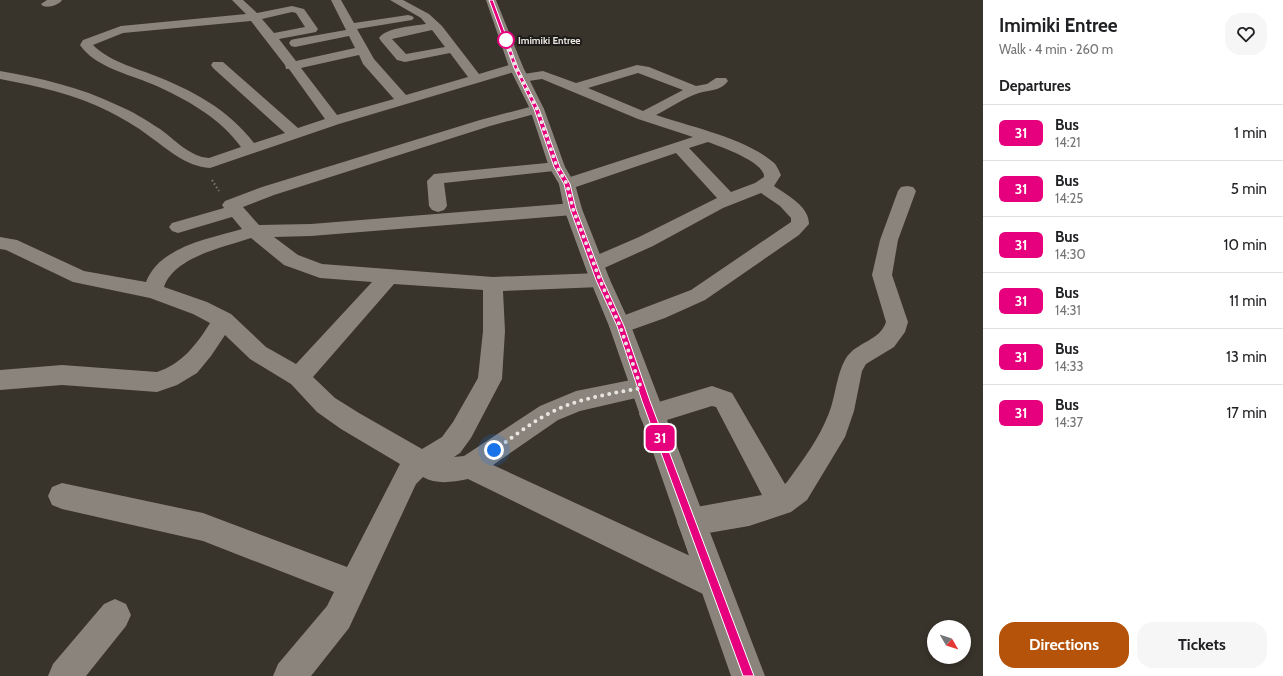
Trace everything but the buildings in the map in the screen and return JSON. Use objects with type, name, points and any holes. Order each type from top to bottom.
[{"type":"street","points":[[237,0],[254,17],[334,121]]},
{"type":"street","points":[[336,0],[361,51],[402,101]]},
{"type":"street","points":[[395,0],[425,16],[435,26],[476,79]]},
{"type":"street","points":[[491,0],[519,73],[537,109],[597,272],[620,326],[641,388],[748,676]]},
{"type":"street","points":[[250,149],[231,126],[208,108],[159,82],[103,58],[90,51],[86,45],[117,25],[254,17],[296,9],[300,11],[312,29]]},
{"type":"street","points":[[274,42],[349,27],[425,16]]},
{"type":"street","points":[[435,26],[391,34],[385,38],[405,58],[453,49]]},
{"type":"street","points":[[274,42],[312,29],[349,27]]},
{"type":"street","points":[[291,66],[361,51]]},
{"type":"street","points":[[218,65],[295,134]]},
{"type":"street","points":[[574,88],[637,69],[644,70],[694,90]]},
{"type":"street","points":[[0,75],[40,82],[74,91],[111,106],[148,128],[193,160],[204,164],[334,121],[476,79],[519,73],[543,75],[643,116],[736,147],[756,157],[772,170],[773,175],[772,179],[763,186],[728,199],[634,247],[597,272],[494,284],[320,271],[291,260],[254,231],[234,207]]},
{"type":"street","points":[[643,116],[694,90],[711,87],[721,80]]},
{"type":"street","points":[[178,227],[234,207],[268,191],[440,137],[537,109]]},
{"type":"street","points":[[438,206],[435,182],[440,178],[562,175],[679,147],[708,137]]},
{"type":"street","points":[[679,147],[728,199]]},
{"type":"street","points":[[620,326],[698,295],[800,224],[800,217],[786,202],[763,186]]},
{"type":"street","points":[[691,522],[749,512],[781,503],[797,491],[814,467],[832,437],[842,411],[851,370],[858,358],[886,341],[894,332],[897,322],[882,275],[889,240],[906,191]]},
{"type":"street","points":[[153,290],[160,274],[172,262],[191,252],[254,231],[311,230],[573,209]]},
{"type":"street","points":[[0,243],[10,244],[24,250],[80,278],[153,290],[200,308],[223,320],[258,352],[299,377],[326,405],[350,421],[435,470],[449,470],[469,467],[549,413],[576,401],[641,388]]},
{"type":"street","points":[[299,377],[388,276]]},
{"type":"street","points":[[290,676],[338,617],[407,475],[420,462],[436,455],[451,445],[462,430],[490,379],[494,331],[494,284]]},
{"type":"street","points":[[0,380],[62,374],[157,382],[172,378],[182,373],[204,352],[223,320]]},
{"type":"street","points":[[651,414],[712,396],[724,400],[781,503]]},
{"type":"street","points":[[469,467],[714,583]]},
{"type":"street","points":[[62,496],[203,527],[354,585]]},
{"type":"street","points":[[65,676],[115,615]]},
{"type":"path","points":[[204,164],[212,181],[234,207]]},
{"type":"bus line","name":"31","points":[[491,0],[516,68],[537,109],[557,167],[567,184],[573,209],[600,280],[620,326],[641,388],[748,676]]},
{"type":"place","name":"Imimiki Entree","points":[[506,40]]},
{"type":"route","points":[[494,450],[549,413],[576,401],[641,388],[620,326],[600,280],[573,209],[567,184],[557,167],[537,109],[516,68],[506,40]]}]
